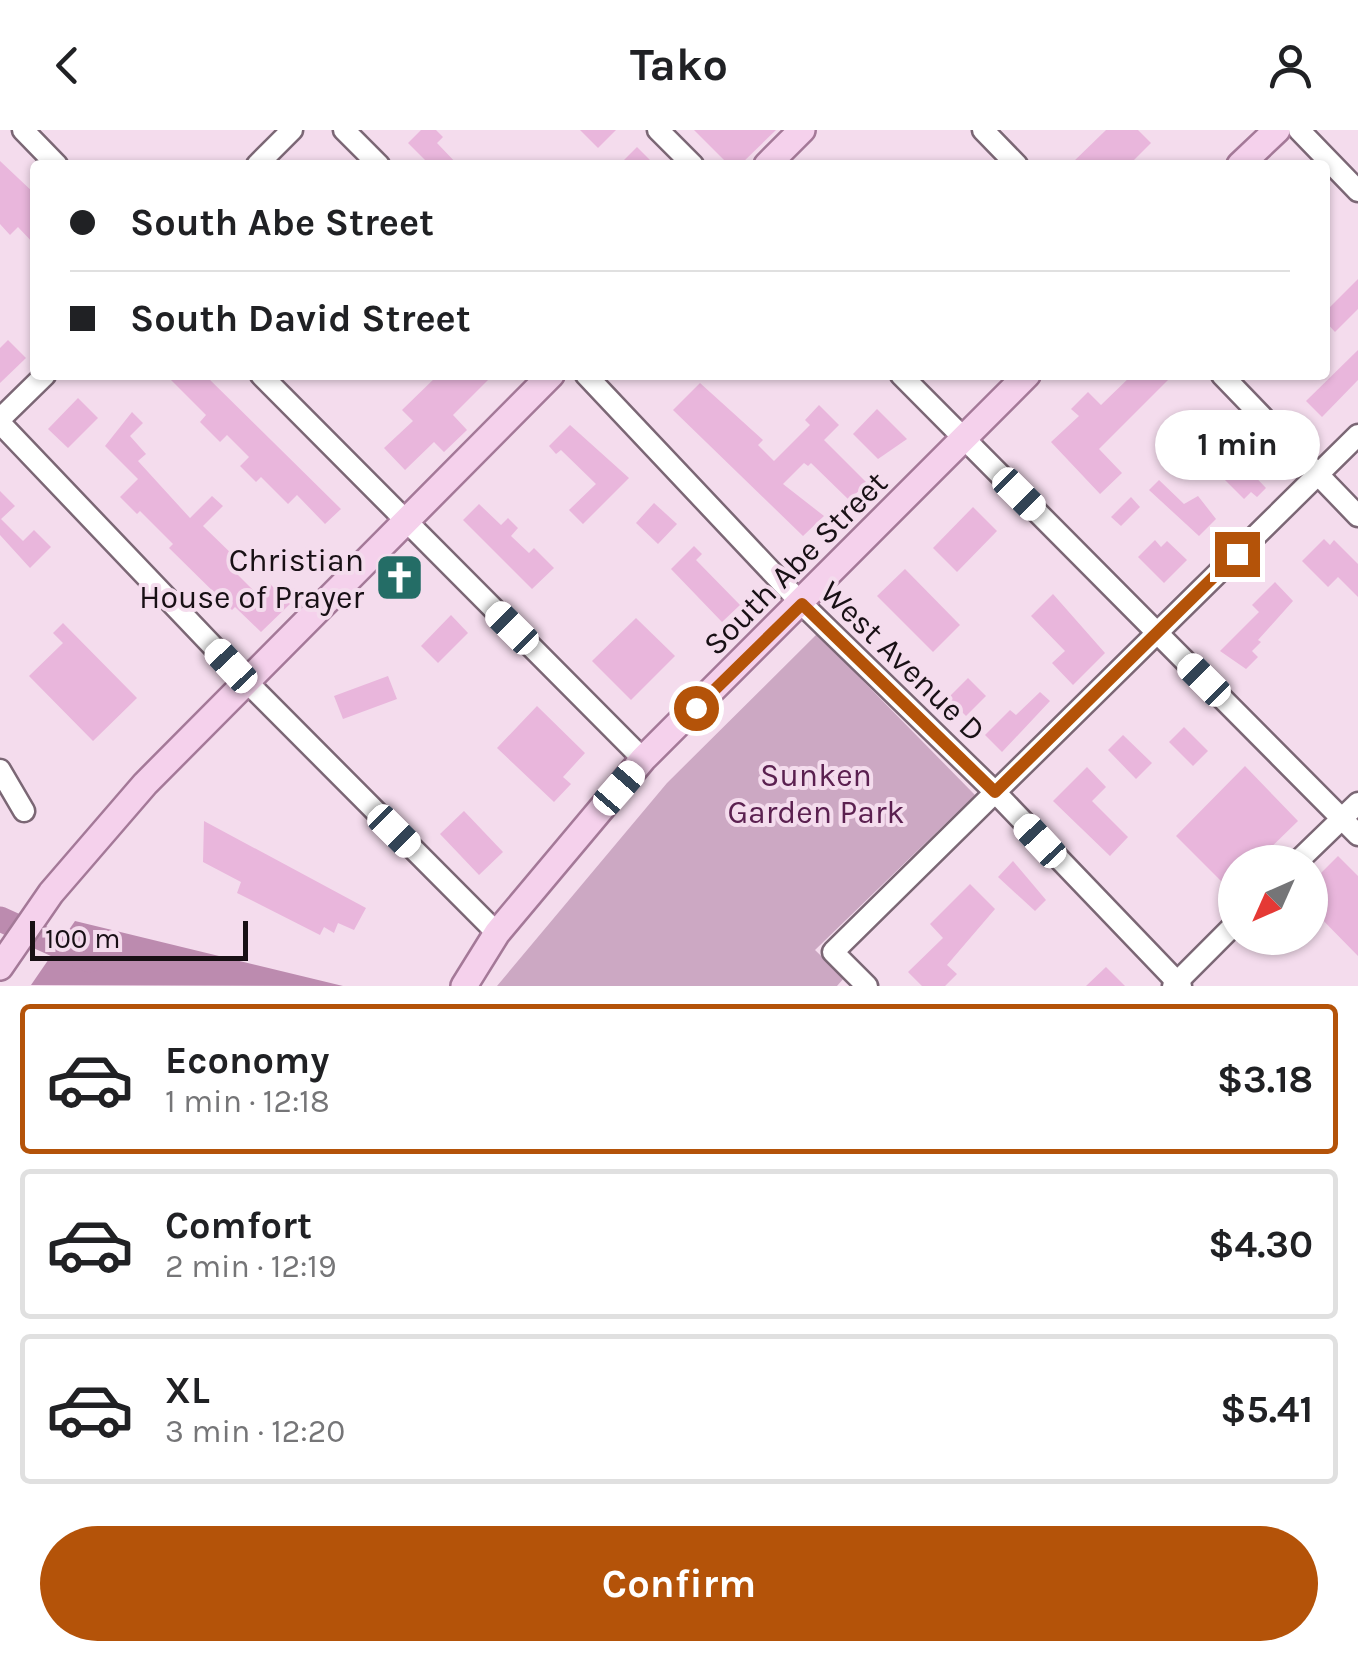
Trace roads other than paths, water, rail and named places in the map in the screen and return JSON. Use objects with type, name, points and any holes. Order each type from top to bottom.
[{"type":"main road","points":[[771,160],[802,130]]},
{"type":"main road","points":[[1245,160],[1277,130]]},
{"type":"main road","points":[[0,966],[51,893],[145,784],[545,380]]},
{"type":"main road","name":"South Abe Street","points":[[464,986],[490,944],[644,760],[1021,380]]},
{"type":"street","points":[[23,130],[51,160]]},
{"type":"street","points":[[263,160],[292,130]]},
{"type":"street","points":[[344,130],[374,160]]},
{"type":"street","points":[[658,130],[688,160]]},
{"type":"street","points":[[983,130],[1013,160]]},
{"type":"street","points":[[1299,130],[1328,160]]},
{"type":"street","points":[[1330,162],[1358,191]]},
{"type":"street","points":[[40,380],[0,421],[490,944]]},
{"type":"street","points":[[267,380],[644,760]]},
{"type":"street","name":"West Avenue D","points":[[591,380],[802,604],[995,792],[1177,985]]},
{"type":"street","points":[[906,380],[1358,835]]},
{"type":"street","points":[[1227,380],[1358,516]]},
{"type":"street","points":[[867,986],[833,952],[1358,435]]},
{"type":"street","points":[[0,770],[24,811]]},
{"type":"street","points":[[1315,845],[1358,802]]},
{"type":"street","points":[[1177,985],[1218,942]]},
{"type":"waterway","points":[[0,919],[90,960]]},
{"type":"place","name":"Christian House of Prayer","points":[[399,578]]},
{"type":"park label","name":"Sunken Garden Park","points":[[816,794]]}]
